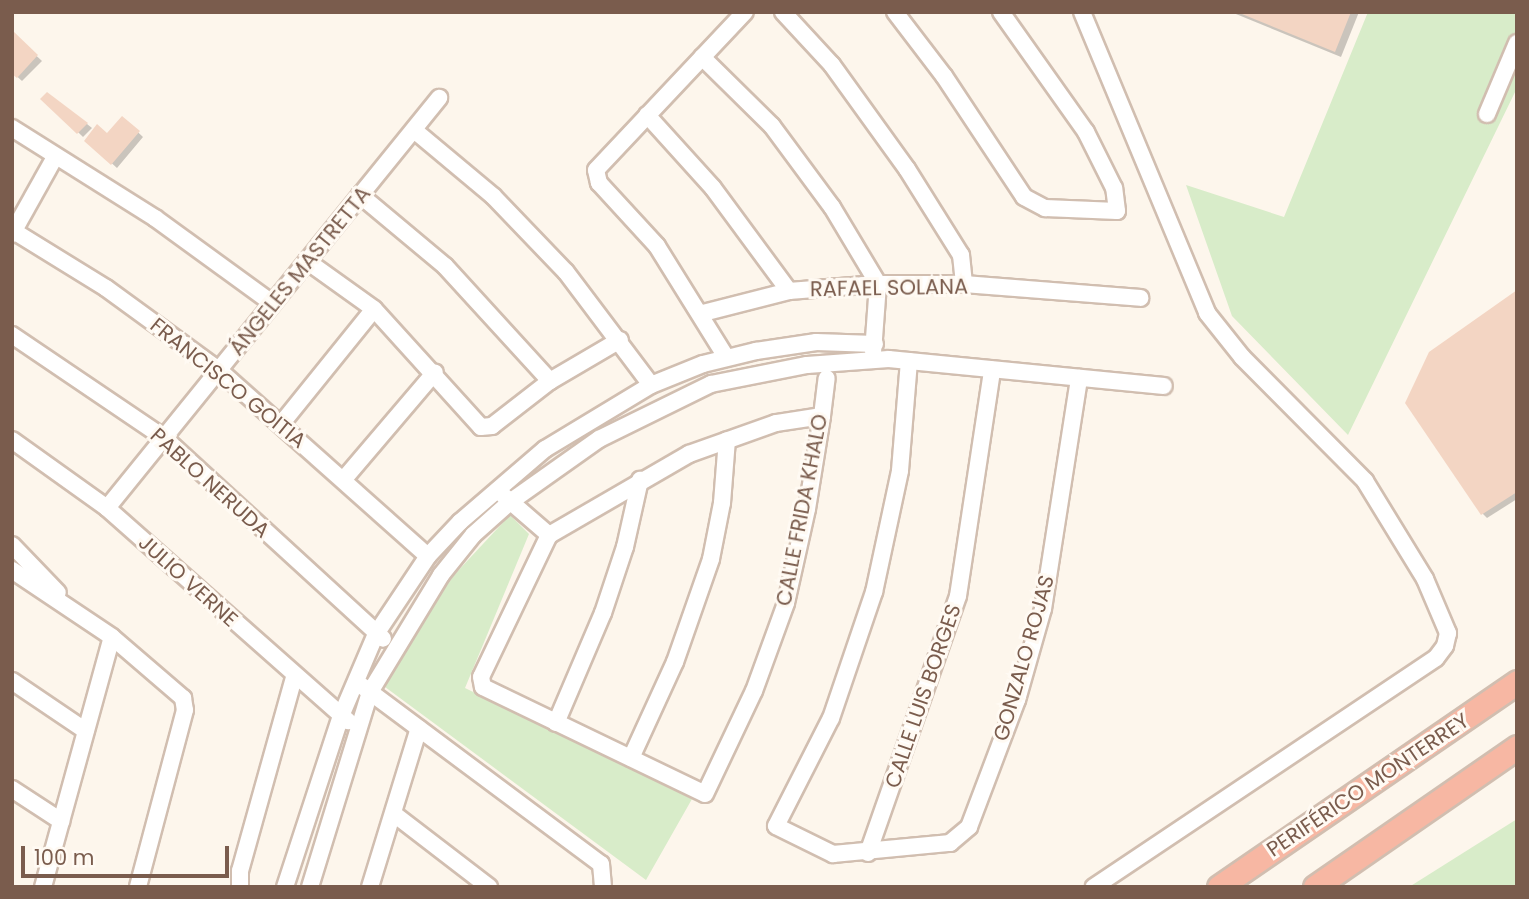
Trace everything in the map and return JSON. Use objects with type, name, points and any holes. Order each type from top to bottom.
[{"type":"highway","name":"PERIFÉRICO MONTERREY","points":[[1219,887],[1517,682]]},
{"type":"highway","points":[[1315,887],[1517,747]]},
{"type":"street","points":[[726,357],[703,313],[657,246],[599,183],[599,164],[746,12]]},
{"type":"street","points":[[783,12],[832,65],[915,180],[961,255],[964,285]]},
{"type":"street","points":[[895,12],[944,76],[1024,197],[1045,208],[1114,212],[1118,206],[1114,188],[1086,132],[1001,12]]},
{"type":"street","points":[[1082,12],[1207,313],[1242,357],[1365,481],[1425,579],[1448,633],[1445,646],[1436,658],[1094,887]]},
{"type":"street","points":[[1488,114],[1517,43]]},
{"type":"street","points":[[702,57],[772,126],[832,206],[878,284],[872,362]]},
{"type":"street","name":"ÁNGELES MASTRETTA","points":[[107,508],[439,98]]},
{"type":"street","points":[[647,116],[712,188],[789,291]]},
{"type":"street","points":[[12,128],[55,158],[155,218],[272,303]]},
{"type":"street","points":[[414,130],[493,196],[566,272],[620,340],[651,385]]},
{"type":"street","points":[[13,232],[55,158]]},
{"type":"street","points":[[360,195],[445,266],[550,381]]},
{"type":"street","name":"FRANCISCO GOITIA","points":[[13,232],[106,288],[220,371],[282,423],[428,556]]},
{"type":"street","points":[[307,261],[374,309],[435,372],[479,425],[492,426],[550,381],[620,340]]},
{"type":"street","name":"RAFAEL SOLANA","points":[[703,313],[789,291],[878,284],[964,285],[1140,298]]},
{"type":"street","points":[[282,423],[374,309]]},
{"type":"street","name":"PABLO NERUDA","points":[[12,335],[164,438],[376,634],[395,647]]},
{"type":"street","points":[[285,887],[341,716],[376,634],[428,556],[497,490],[545,449],[651,385],[726,357],[816,342],[875,344],[889,359]]},
{"type":"street","points":[[310,887],[370,692],[441,575],[473,535],[510,502],[599,439],[711,384],[807,365],[889,359],[1164,386]]},
{"type":"street","name":"GONZALO ROJAS","points":[[909,361],[900,471],[874,592],[831,718],[776,826],[833,854],[868,853],[950,843],[969,827],[1017,700],[1043,609],[1079,378]]},
{"type":"street","name":"CALLE LUIS BORGES","points":[[868,853],[958,596],[992,370]]},
{"type":"street","points":[[344,479],[435,372]]},
{"type":"street","name":"CALLE FRIDA KHALO","points":[[631,758],[705,794],[754,691],[786,603],[827,378]]},
{"type":"street","points":[[727,440],[722,503],[711,559],[675,662],[631,758],[485,689],[481,677],[549,535],[640,480],[727,440],[776,423],[822,416]]},
{"type":"street","name":"JULIO VERNE","points":[[12,440],[107,508],[294,677],[359,729]]},
{"type":"street","points":[[556,723],[607,600],[640,480]]},
{"type":"street","points":[[497,490],[549,535]]},
{"type":"street","points":[[12,545],[79,615]]},
{"type":"street","points":[[12,570],[111,637],[178,689],[185,710],[138,887]]},
{"type":"street","points":[[43,887],[111,637]]},
{"type":"street","points":[[240,887],[240,871],[294,677]]},
{"type":"street","points":[[12,681],[86,731]]},
{"type":"street","points":[[354,681],[601,864],[603,887]]},
{"type":"street","points":[[370,887],[419,728]]},
{"type":"street","points":[[12,789],[61,821]]},
{"type":"street","points":[[394,814],[489,887]]},
{"type":"green space","points":[[1368,12],[1517,12],[1517,88],[1348,435],[1232,316],[1186,185],[1284,217]]},
{"type":"green space","points":[[510,515],[529,534],[465,688],[692,799],[646,880],[381,684],[410,634],[455,574]]},
{"type":"green space","points":[[1517,819],[1517,887],[1409,887]]},
{"type":"building","points":[[1237,12],[1351,12],[1335,52]]},
{"type":"building","points":[[12,30],[38,55],[17,78],[12,74]]},
{"type":"building","points":[[47,92],[88,123],[77,134],[40,99]]},
{"type":"building","points":[[122,116],[140,131],[111,165],[84,141],[97,124],[107,133]]},
{"type":"building","points":[[1517,290],[1517,492],[1481,515],[1405,403],[1429,352]]}]
